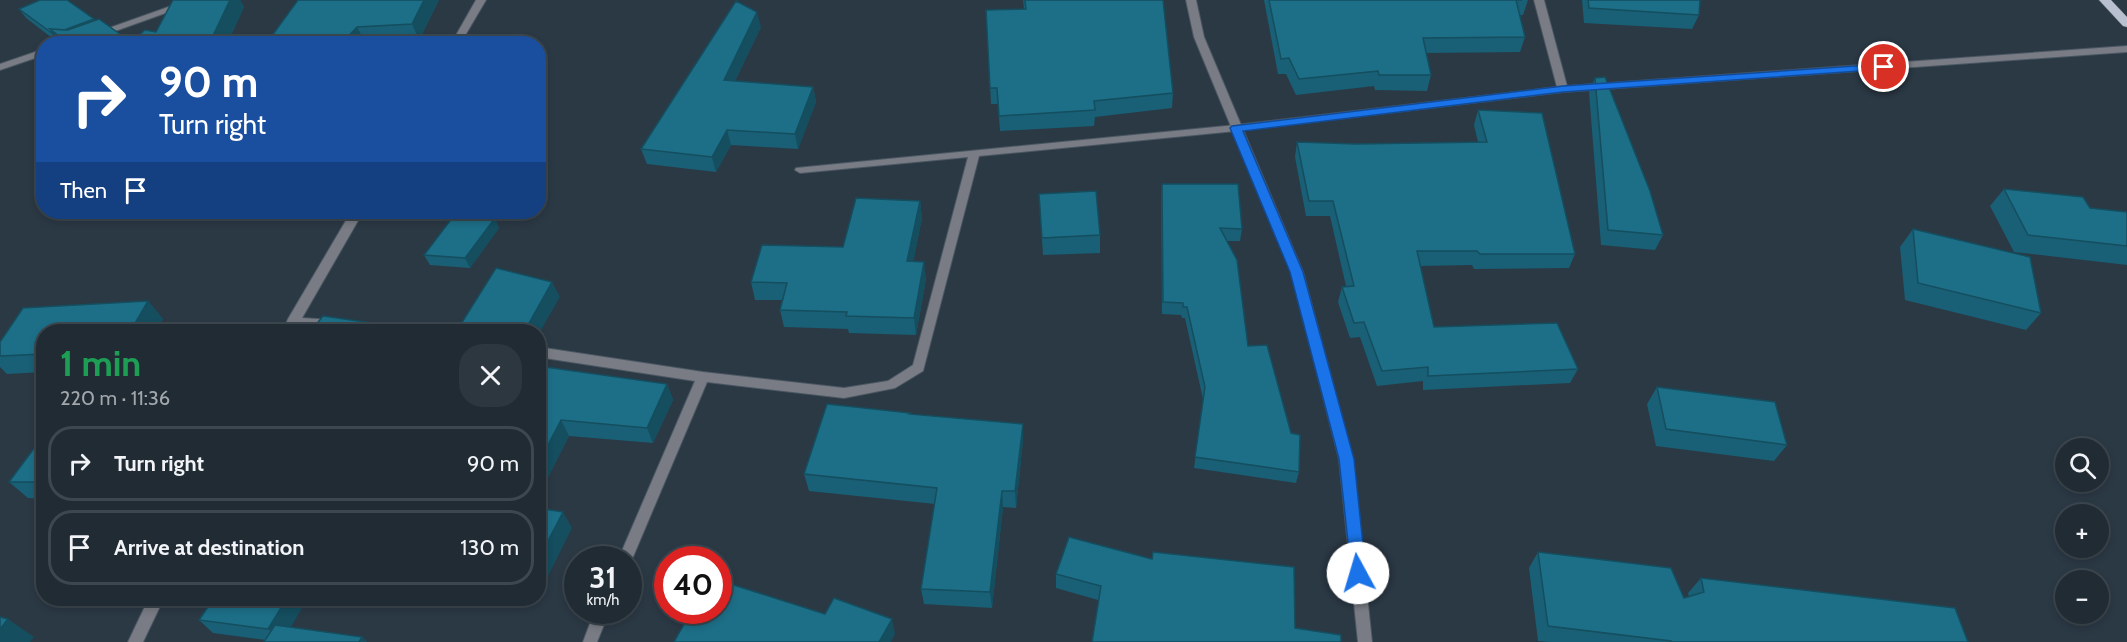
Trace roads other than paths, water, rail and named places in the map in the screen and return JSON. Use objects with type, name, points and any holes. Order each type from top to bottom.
[{"type":"main road","points":[[2104,0],[2127,24]]},
{"type":"street","points":[[91,36],[197,0]]},
{"type":"street","points":[[460,36],[481,0]]},
{"type":"street","points":[[1191,0],[1199,37],[1297,272],[1346,459],[1365,642]]},
{"type":"street","points":[[1539,0],[1563,89]]},
{"type":"street","points":[[800,170],[1236,128],[1563,89],[2127,49]]},
{"type":"street","points":[[0,67],[36,55]]},
{"type":"street","points":[[546,353],[703,377],[844,393],[891,385],[919,368],[974,154]]},
{"type":"street","points":[[292,324],[353,219]]},
{"type":"street","points":[[631,546],[703,377]]},
{"type":"street","points":[[135,642],[153,606]]},
{"type":"street","points":[[590,642],[597,624]]}]
